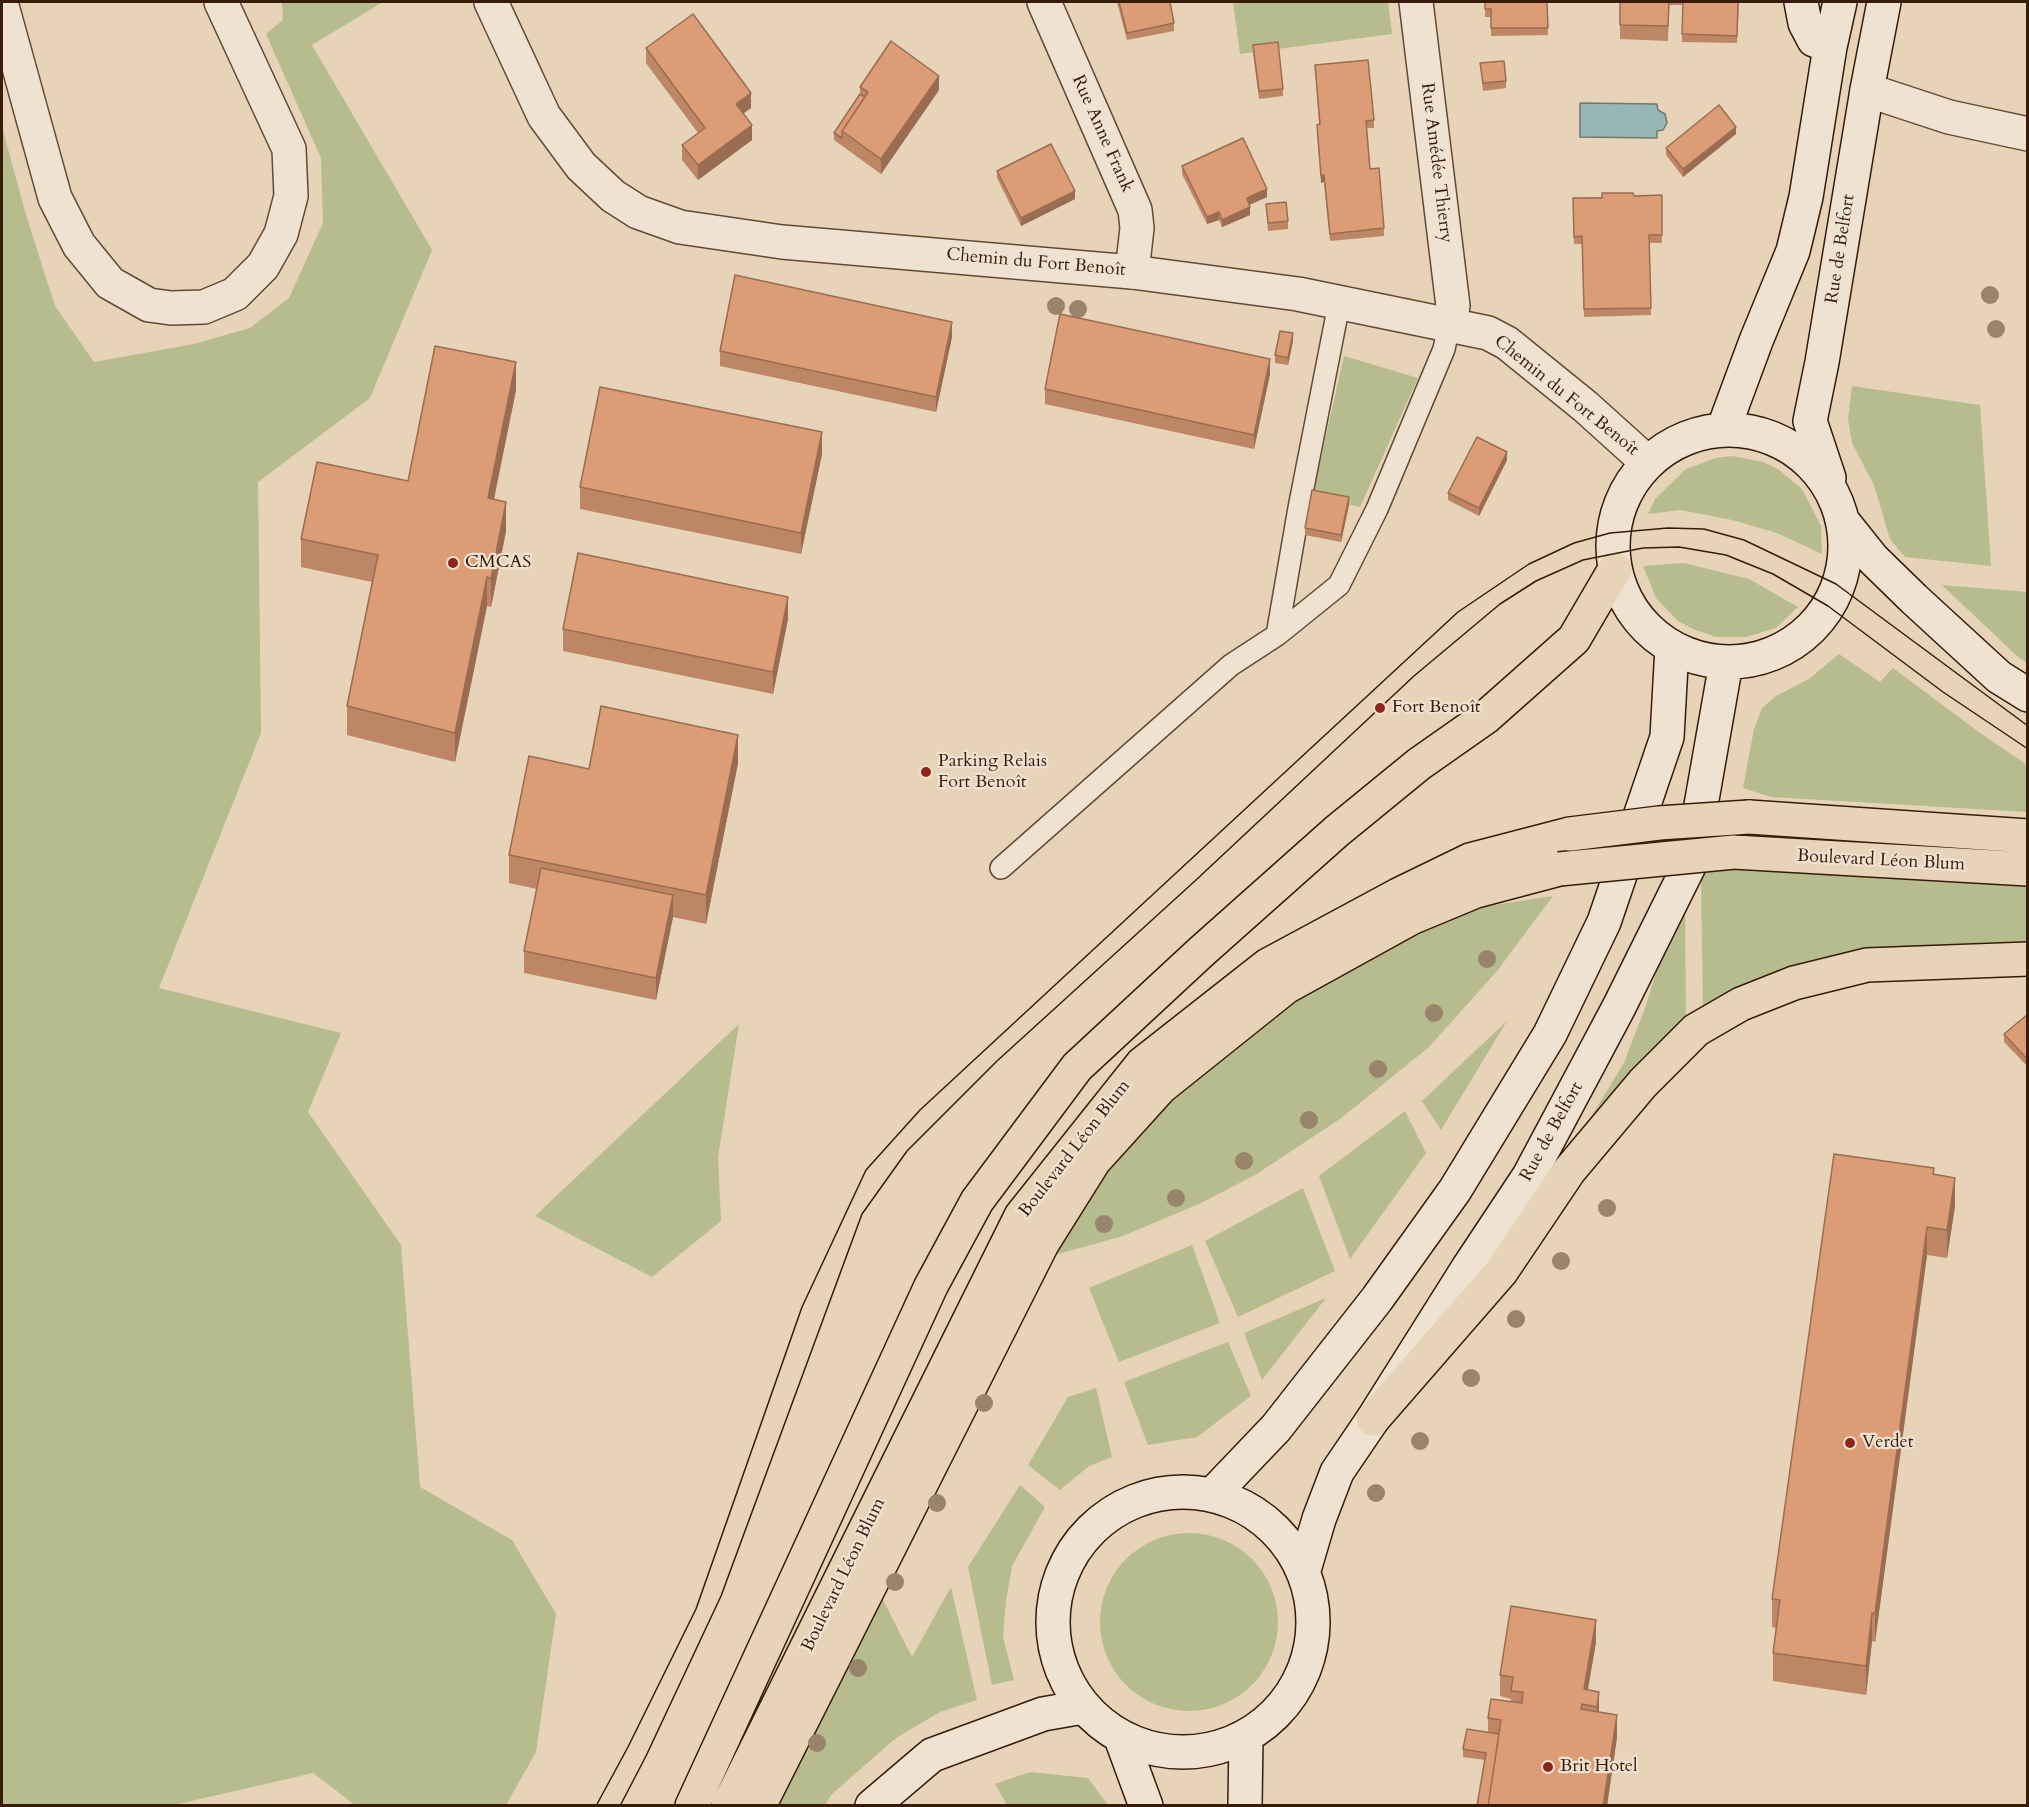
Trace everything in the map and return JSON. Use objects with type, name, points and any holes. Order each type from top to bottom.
[{"type":"main road","points":[[2,6],[55,198],[79,245],[110,282],[149,305],[171,308],[204,307],[235,294],[263,267],[281,234],[291,196],[290,149],[221,2]]},
{"type":"main road","name":"Chemin du Fort Benoît","points":[[491,2],[543,116],[581,166],[613,195],[638,212],[680,226],[782,242],[1132,272],[1298,294],[1488,333],[1507,343],[1586,407],[1648,463]]},
{"type":"main road","name":"Rue Anne Frank","points":[[1044,2],[1135,210],[1137,228],[1132,272]]},
{"type":"main road","name":"Rue Amédée Thierry","points":[[1416,2],[1454,306],[1449,325]]},
{"type":"main road","points":[[1801,2],[1805,23],[1814,40],[1830,47]]},
{"type":"main road","points":[[1723,430],[1793,251],[1806,197],[1830,47],[1840,2]]},
{"type":"main road","points":[[1861,2],[1845,76],[1867,90],[1949,117],[2028,134]]},
{"type":"main road","name":"Rue de Belfort","points":[[1840,509],[1810,421],[1884,2]]},
{"type":"main road","points":[[1840,509],[1846,556],[1828,606],[1815,626],[1789,647],[1759,659],[1726,663],[1698,658],[1672,647],[1645,626],[1625,597],[1615,569],[1610,533],[1623,501],[1648,463],[1667,448],[1694,435],[1723,430],[1757,432],[1789,445],[1815,465],[1840,509],[1873,559],[1999,677],[2028,695]]},
{"type":"main road","points":[[692,1806],[931,1286],[977,1201],[1077,1067],[1209,944],[1337,831],[1419,764],[1486,717],[1574,639],[1615,569]]},
{"type":"main road","points":[[1214,1494],[1276,1428],[1377,1299],[1455,1190],[1550,1034],[1604,922],[1667,737],[1672,647]]},
{"type":"main road","name":"Rue de Belfort","points":[[1304,1570],[1336,1472],[1373,1419],[1467,1268],[1529,1176],[1619,1007],[1691,862],[1726,663]]},
{"type":"main road","name":"Boulevard Léon Blum","points":[[728,1806],[1021,1216],[1142,1064],[1268,965],[1398,895],[1470,860],[1570,834],[1659,823],[1749,817],[2028,836]]},
{"type":"main road","name":"Boulevard Léon Blum","points":[[759,1806],[1042,1244],[1094,1161],[1161,1087],[1286,987],[1411,918],[1476,891],[1559,869],[1734,852],[2028,869]]},
{"type":"main road","points":[[1373,1419],[1501,1272],[1569,1170],[1643,1083],[1696,1030],[1741,1004],[1794,983],[1867,965],[2028,958]]},
{"type":"main road","points":[[1176,1491],[1214,1494],[1251,1509],[1282,1536],[1304,1570],[1314,1607],[1312,1646],[1300,1682],[1277,1713],[1246,1737],[1205,1752],[1162,1752],[1121,1738],[1101,1724],[1083,1707],[1063,1675],[1053,1638],[1054,1599],[1066,1563],[1088,1532],[1112,1512],[1140,1499],[1176,1491]]},
{"type":"main road","points":[[872,1806],[932,1755],[1043,1714],[1083,1707]]},
{"type":"main road","points":[[1245,1806],[1246,1737]]},
{"type":"main road","points":[[1121,1738],[1146,1806]]},
{"type":"lane","points":[[1277,634],[1339,304]]},
{"type":"lane","points":[[1001,867],[1231,665],[1277,634],[1339,585],[1377,509],[1444,349],[1449,325]]},
{"type":"green space","points":[[282,2],[383,2],[312,45],[432,250],[370,398],[258,482],[261,733],[159,988],[341,1033],[308,1112],[401,1245],[420,1487],[512,1540],[556,1614],[536,1752],[506,1805],[355,1805],[313,1773],[174,1805],[2,1805],[2,127],[26,215],[55,306],[94,362],[194,344],[250,328],[289,298],[323,223],[321,158],[266,34],[283,20]]},
{"type":"green space","points":[[1233,2],[1388,2],[1392,34],[1240,54]]},
{"type":"green space","points":[[1344,356],[1418,378],[1360,507],[1312,497]]},
{"type":"green space","points":[[1852,386],[1980,405],[1991,566],[1905,557],[1890,539],[1874,485],[1852,443],[1848,419]]},
{"type":"green space","points":[[1732,456],[1763,462],[1778,469],[1802,489],[1821,526],[1822,554],[1777,533],[1732,520],[1681,510],[1648,514],[1655,499],[1686,469],[1716,458]]},
{"type":"green space","points":[[1684,563],[1749,579],[1798,607],[1776,628],[1746,637],[1716,637],[1693,629],[1678,621],[1656,598],[1643,566]]},
{"type":"green space","points":[[1942,585],[2027,592],[2027,663],[2017,656]]},
{"type":"green space","points":[[1839,654],[1880,682],[1893,668],[2027,765],[2027,812],[1771,797],[1743,788],[1754,729],[1762,708],[1776,696],[1809,679]]},
{"type":"green space","points":[[1704,863],[2027,876],[2027,942],[1899,948],[1703,1014],[1701,878]]},
{"type":"green space","points":[[1553,896],[1497,971],[1429,1047],[1340,1119],[1255,1175],[1201,1203],[1123,1236],[1051,1256],[1101,1176],[1139,1131],[1275,1011],[1363,959],[1439,923],[1487,906]]},
{"type":"green space","points":[[1679,900],[1685,901],[1686,1027],[1594,1125],[1589,1120],[1624,1063],[1645,1008]]},
{"type":"green space","points":[[1507,1021],[1441,1130],[1422,1101]]},
{"type":"green space","points":[[739,1024],[718,1157],[721,1221],[652,1277],[535,1216]]},
{"type":"green space","points":[[1405,1111],[1426,1153],[1350,1259],[1319,1176]]},
{"type":"green space","points":[[1303,1188],[1335,1271],[1238,1317],[1205,1241]]},
{"type":"green space","points":[[1192,1245],[1220,1323],[1119,1362],[1089,1288]]},
{"type":"green space","points":[[1326,1298],[1262,1380],[1244,1333]]},
{"type":"green space","points":[[1228,1342],[1251,1396],[1197,1437],[1148,1445],[1124,1382]]},
{"type":"green space","points":[[1096,1388],[1112,1457],[1089,1466],[1060,1490],[1028,1465],[1068,1397]]},
{"type":"green space","points":[[1020,1485],[1045,1507],[1012,1566],[1003,1637],[1014,1680],[992,1685],[968,1567]]},
{"type":"green space","points":[[1189,1533],[1223,1540],[1252,1559],[1271,1588],[1278,1622],[1271,1656],[1252,1685],[1223,1704],[1189,1711],[1155,1704],[1126,1685],[1107,1656],[1100,1622],[1107,1588],[1126,1559],[1155,1540]]},
{"type":"green space","points":[[951,1587],[977,1700],[940,1712],[896,1738],[832,1794],[825,1805],[779,1806],[882,1598],[912,1657]]},
{"type":"green space","points":[[1030,1772],[1088,1778],[1108,1805],[1007,1805],[995,1784]]},
{"type":"water","points":[[1580,103],[1657,104],[1658,110],[1665,114],[1667,123],[1663,130],[1657,131],[1657,138],[1580,137]]},
{"type":"building","points":[[1119,2],[1170,2],[1174,23],[1127,33]]},
{"type":"building","points":[[1485,2],[1547,2],[1548,28],[1491,28],[1491,9],[1485,9]]},
{"type":"building","points":[[1620,2],[1669,2],[1668,26],[1620,25]]},
{"type":"building","points":[[1683,2],[1738,2],[1737,36],[1682,34]]},
{"type":"building","points":[[693,14],[751,93],[736,104],[752,125],[698,165],[682,145],[705,128],[646,48]]},
{"type":"building","points":[[891,41],[939,76],[881,159],[842,131],[868,92],[860,87]]},
{"type":"building","points":[[1278,42],[1283,89],[1259,91],[1253,45]]},
{"type":"building","points":[[1368,60],[1374,120],[1366,121],[1370,169],[1379,168],[1384,228],[1330,234],[1324,175],[1321,176],[1317,125],[1320,124],[1315,65]]},
{"type":"building","points":[[1504,61],[1506,81],[1483,83],[1480,63]]},
{"type":"building","points":[[860,94],[865,97],[842,131],[842,138],[834,133]]},
{"type":"building","points":[[1719,105],[1736,127],[1683,169],[1666,148]]},
{"type":"building","points":[[1243,138],[1267,189],[1247,198],[1250,207],[1222,220],[1219,212],[1207,217],[1182,166]]},
{"type":"building","points":[[1051,144],[1075,191],[1021,218],[997,171]]},
{"type":"building","points":[[1602,193],[1633,193],[1634,196],[1662,195],[1662,235],[1649,235],[1651,308],[1584,309],[1582,236],[1574,237],[1573,198],[1602,198]]},
{"type":"building","points":[[1286,202],[1288,221],[1268,223],[1266,204]]},
{"type":"building","points":[[735,275],[952,322],[936,397],[720,351]]},
{"type":"building","points":[[1060,314],[1270,359],[1254,435],[1045,389]]},
{"type":"building","points":[[1280,331],[1293,333],[1288,358],[1275,355]]},
{"type":"building","points":[[435,346],[516,362],[488,498],[506,502],[491,579],[487,577],[455,733],[347,706],[378,555],[301,539],[317,462],[408,481]]},
{"type":"building","points":[[600,387],[822,432],[801,533],[580,487]]},
{"type":"building","points":[[1477,437],[1507,452],[1479,508],[1448,493]]},
{"type":"building","points":[[1312,490],[1349,497],[1341,535],[1305,528]]},
{"type":"building","points":[[578,553],[788,597],[773,672],[563,629]]},
{"type":"building","points":[[601,706],[738,735],[706,895],[509,855],[529,756],[589,769]]},
{"type":"building","points":[[541,868],[673,895],[656,978],[524,951]]},
{"type":"building","points":[[2028,1014],[2028,1060],[2004,1034]]},
{"type":"building","name":"Verdet","points":[[1834,1154],[1934,1168],[1933,1174],[1955,1178],[1947,1230],[1927,1227],[1866,1666],[1773,1653],[1780,1600],[1772,1599]]},
{"type":"building","points":[[1511,1606],[1596,1620],[1584,1689],[1599,1692],[1597,1707],[1582,1704],[1581,1709],[1617,1715],[1603,1806],[1488,1806],[1501,1720],[1488,1718],[1491,1699],[1522,1703],[1523,1692],[1511,1691],[1513,1677],[1500,1675]]},
{"type":"building","points":[[1467,1729],[1499,1734],[1488,1806],[1477,1806],[1486,1753],[1463,1749]]},
{"type":"tram line","points":[[596,1806],[628,1747],[696,1609],[802,1307],[866,1170],[920,1110],[1458,612],[1529,564],[1574,543],[1610,533],[1668,528],[1704,529],[1744,540],[1836,584],[2028,726]]},
{"type":"tram line","points":[[620,1806],[721,1596],[862,1214],[907,1151],[997,1061],[1196,880],[1414,676],[1500,604],[1536,581],[1583,560],[1643,548],[1679,547],[1726,555],[1773,574],[1828,606],[1943,692],[2028,749]]},
{"type":"place","name":"CMCAS","points":[[453,563]]},
{"type":"place","name":"Fort Benoît","points":[[1380,708]]},
{"type":"place","name":"Parking Relais Fort Benoît","points":[[926,772]]},
{"type":"place","name":"Verdet","points":[[1850,1443]]},
{"type":"place","name":"Brit Hotel","points":[[1548,1767]]}]
